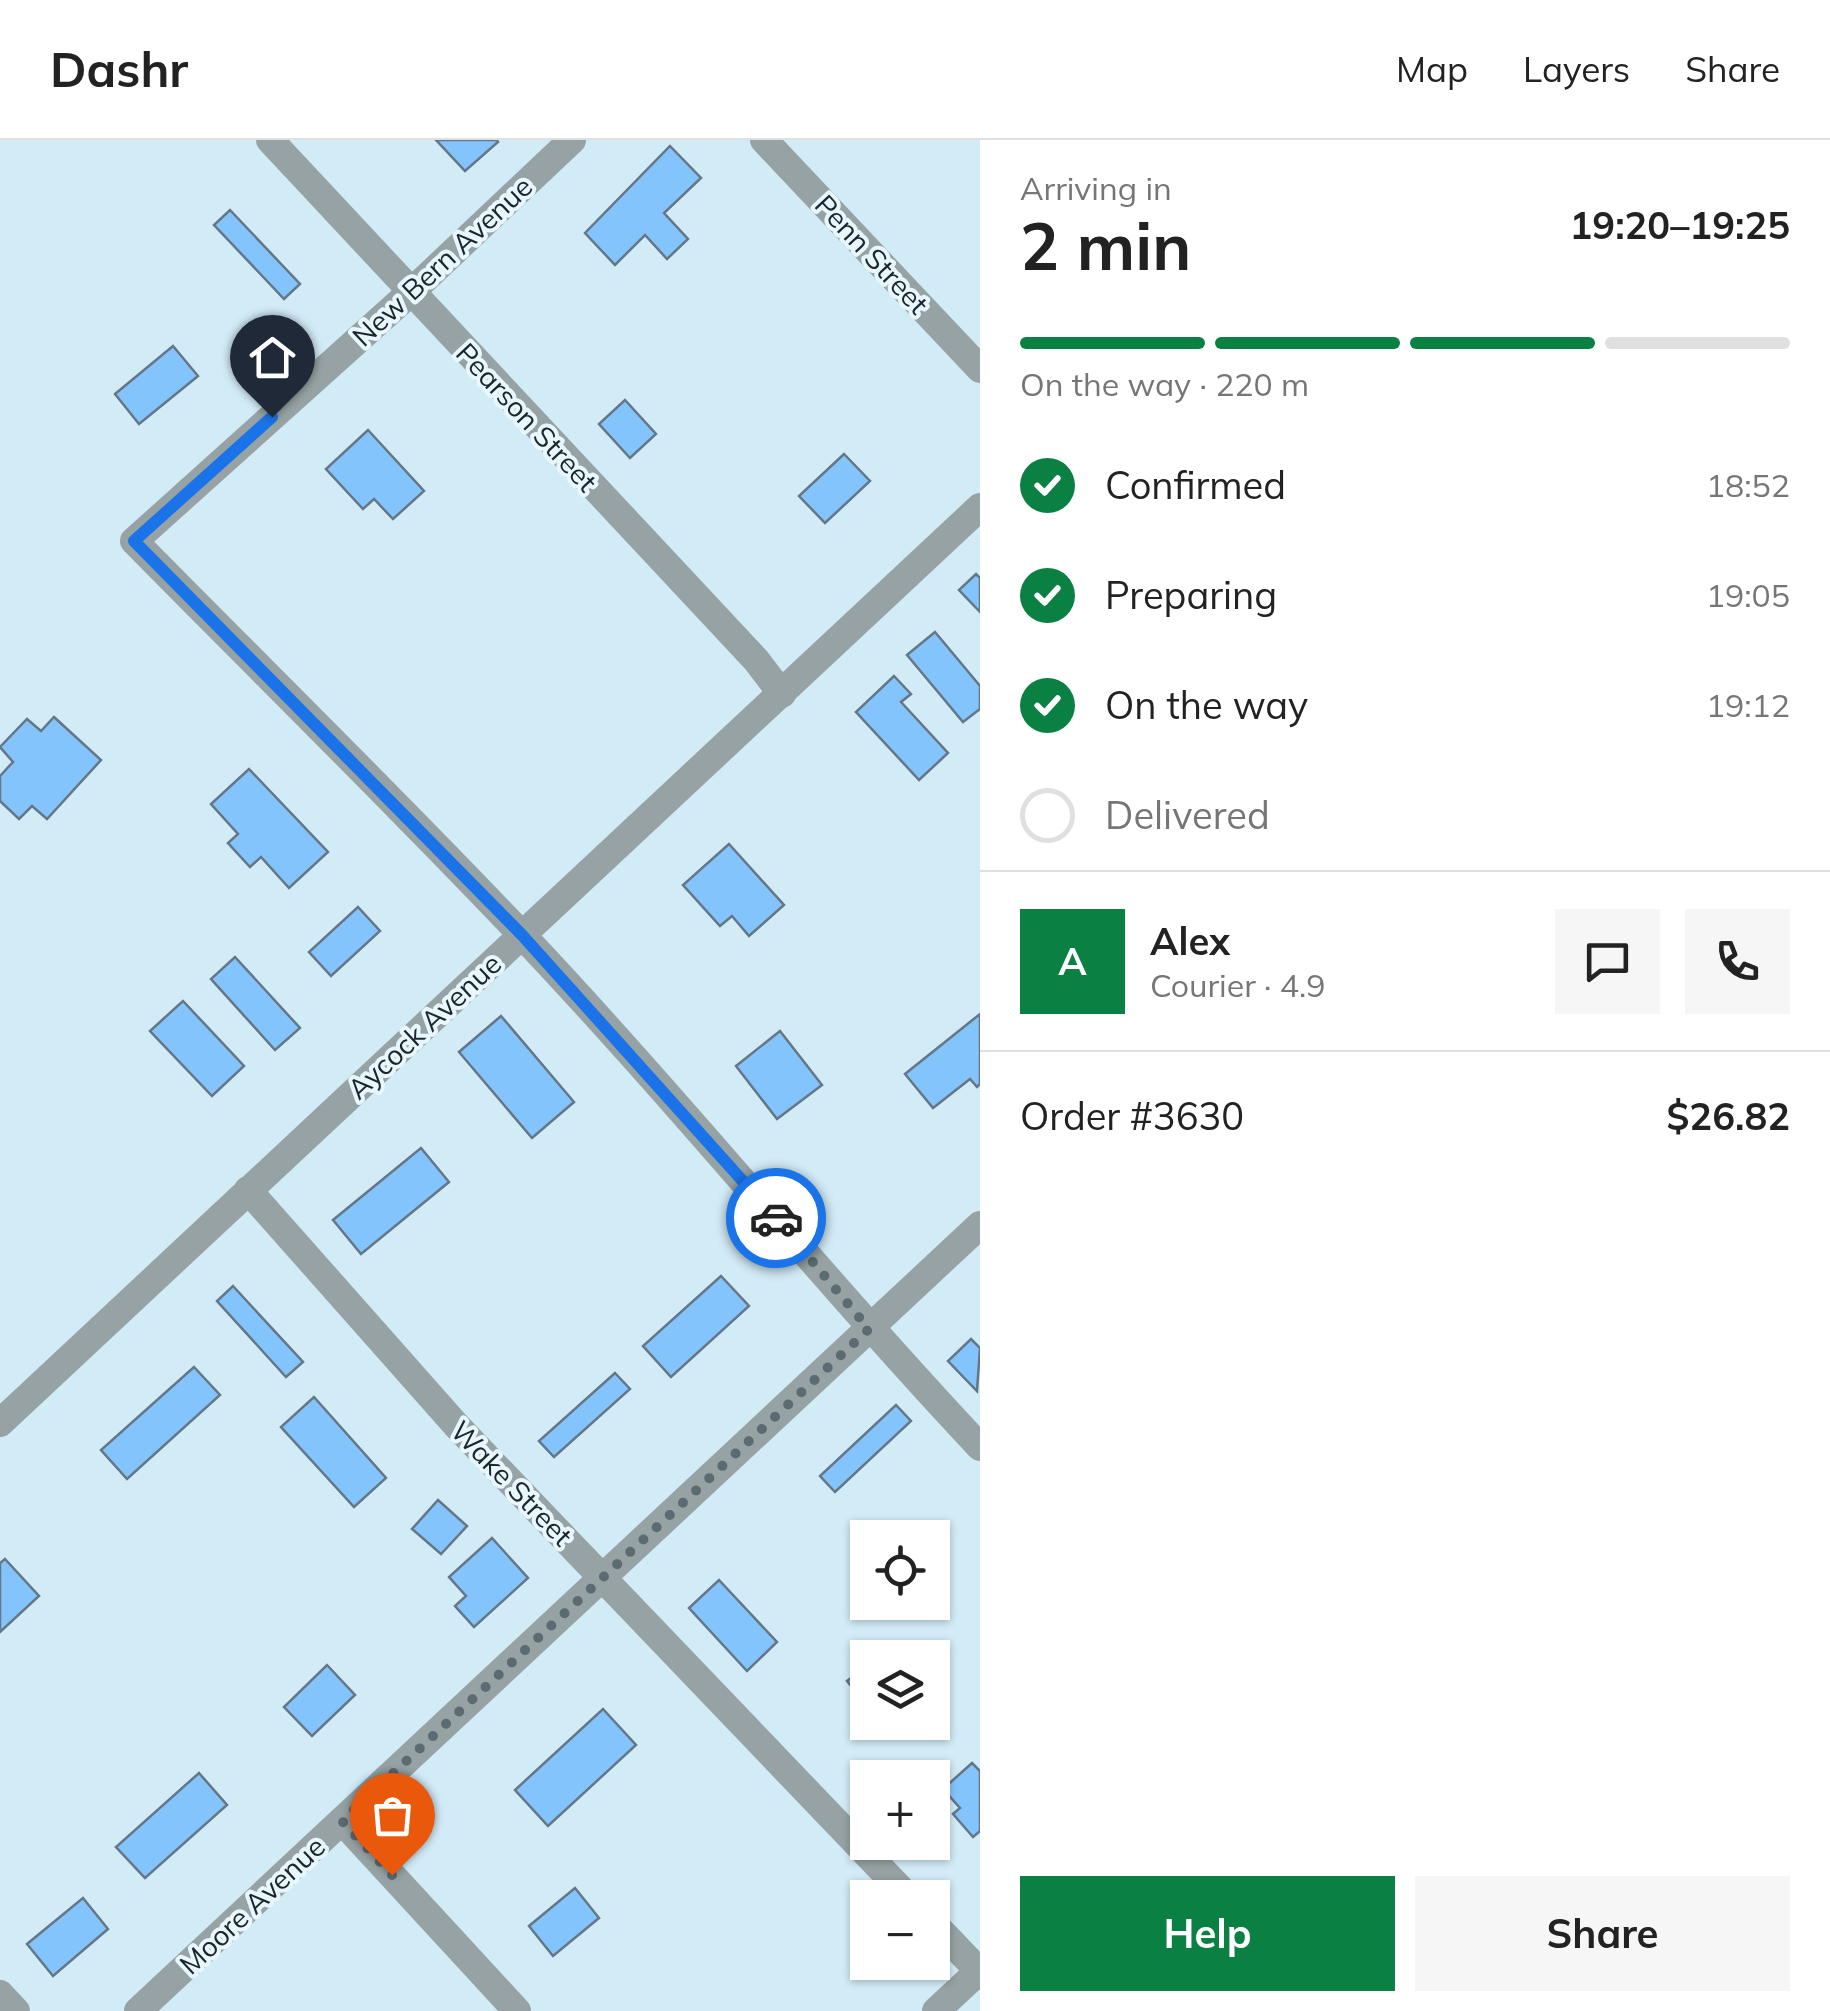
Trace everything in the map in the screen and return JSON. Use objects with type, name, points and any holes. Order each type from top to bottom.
[{"type":"street","name":"Pearson Street","points":[[270,140],[756,660],[782,694]]},
{"type":"street","name":"New Bern Avenue","points":[[522,935],[134,541],[410,293],[572,140]]},
{"type":"street","name":"Penn Street","points":[[764,140],[980,369]]},
{"type":"street","name":"Aycock Avenue","points":[[0,1423],[980,508]]},
{"type":"street","points":[[522,935],[790,1233],[869,1329],[980,1447]]},
{"type":"street","name":"Wake Street","points":[[248,1190],[456,1426],[892,1880]]},
{"type":"street","name":"Moore Avenue","points":[[138,2011],[980,1226]]},
{"type":"street","points":[[342,1821],[517,2011]]},
{"type":"street","points":[[936,2011],[979,1971],[950,1941]]},
{"type":"street","points":[[0,1994],[16,2011]]},
{"type":"building","points":[[436,140],[497,140],[498,142],[465,171]]},
{"type":"building","points":[[670,146],[701,178],[664,213],[688,239],[667,259],[645,235],[615,265],[585,233]]},
{"type":"building","points":[[230,210],[300,284],[284,299],[214,225]]},
{"type":"building","points":[[173,346],[198,376],[139,424],[115,394]]},
{"type":"building","points":[[625,400],[656,434],[630,458],[599,424]]},
{"type":"building","points":[[368,430],[424,491],[393,519],[374,499],[363,509],[326,469]]},
{"type":"building","points":[[844,454],[870,481],[825,523],[799,496]]},
{"type":"building","points":[[976,574],[980,578],[980,612],[959,590]]},
{"type":"building","points":[[935,632],[980,686],[980,709],[963,722],[907,655]]},
{"type":"building","points":[[894,676],[911,694],[901,702],[948,753],[919,780],[856,712]]},
{"type":"building","points":[[54,717],[101,760],[47,819],[32,806],[19,819],[0,801],[0,776],[13,762],[0,747],[27,719],[41,731]]},
{"type":"building","points":[[249,769],[328,852],[289,888],[261,857],[250,867],[228,843],[238,834],[211,804]]},
{"type":"building","points":[[729,844],[784,905],[749,936],[732,916],[720,926],[683,885]]},
{"type":"building","points":[[358,907],[380,931],[331,976],[309,952]]},
{"type":"building","points":[[235,957],[300,1028],[275,1050],[211,979]]},
{"type":"building","points":[[183,1001],[244,1066],[212,1096],[150,1031]]},
{"type":"building","points":[[980,1014],[980,1084],[977,1087],[970,1079],[933,1108],[905,1074]]},
{"type":"building","points":[[501,1016],[574,1102],[532,1138],[459,1052]]},
{"type":"building","points":[[780,1031],[822,1085],[777,1119],[736,1066]]},
{"type":"building","points":[[421,1148],[449,1182],[361,1254],[333,1220]]},
{"type":"building","points":[[721,1276],[749,1306],[671,1377],[643,1346]]},
{"type":"building","points":[[233,1286],[303,1362],[286,1377],[217,1301]]},
{"type":"building","points":[[971,1339],[980,1348],[977,1391],[948,1361]]},
{"type":"building","points":[[194,1367],[220,1395],[127,1479],[101,1450]]},
{"type":"building","points":[[615,1373],[630,1389],[554,1457],[539,1441]]},
{"type":"building","points":[[314,1397],[386,1478],[354,1507],[281,1427]]},
{"type":"building","points":[[896,1405],[911,1421],[835,1492],[820,1476]]},
{"type":"building","points":[[438,1500],[467,1526],[441,1554],[412,1529]]},
{"type":"building","points":[[492,1538],[528,1578],[474,1627],[455,1606],[466,1596],[449,1577]]},
{"type":"building","points":[[5,1559],[39,1596],[0,1632],[0,1563]]},
{"type":"building","points":[[719,1580],[777,1642],[747,1671],[689,1608]]},
{"type":"building","points":[[327,1665],[355,1695],[312,1736],[284,1707]]},
{"type":"building","points":[[603,1709],[636,1745],[548,1826],[515,1790]]},
{"type":"building","points":[[972,1763],[980,1771],[980,1831],[973,1837],[953,1814],[960,1808],[950,1797],[950,1783]]},
{"type":"building","points":[[199,1773],[227,1805],[145,1878],[116,1847]]},
{"type":"building","points":[[575,1888],[599,1918],[553,1956],[529,1926]]},
{"type":"building","points":[[83,1898],[108,1929],[53,1976],[27,1944]]},
{"type":"way so far","points":[[392,1875],[342,1821],[869,1329],[776,1218]]},
{"type":"route","points":[[272,417],[134,541],[522,935],[776,1218]]}]
